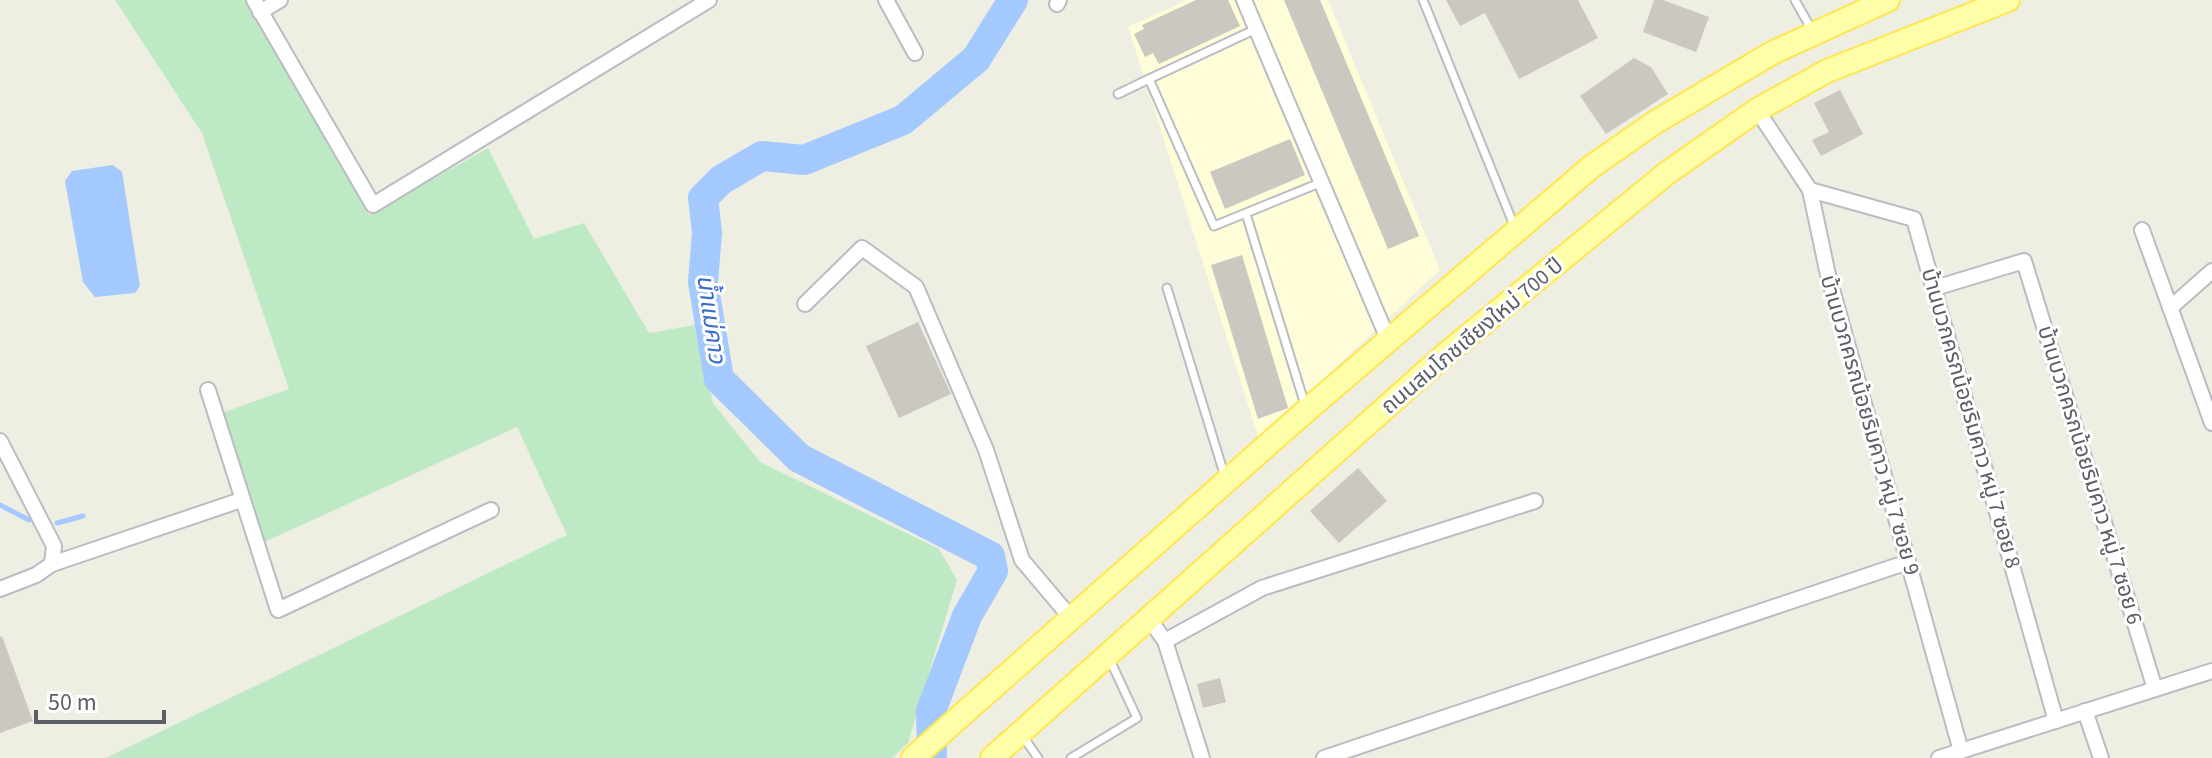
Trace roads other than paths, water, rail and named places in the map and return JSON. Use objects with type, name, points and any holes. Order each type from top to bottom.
[{"type":"main road","points":[[913,758],[1388,339],[1591,167],[1654,123],[1772,53],[1888,0]]},
{"type":"main road","name":"ถนนสมโภชเชียงใหม่ 700 ปี","points":[[992,758],[1447,353],[1667,173],[1757,110],[1827,71],[2008,0]]},
{"type":"street","points":[[280,0],[257,6],[373,205],[709,0]]},
{"type":"street","points":[[886,0],[915,53]]},
{"type":"street","points":[[1244,0],[1388,339]]},
{"type":"street","name":"บ้านบวกครกน้อยริมคาว หมู่ 7 ซอย 9","points":[[1757,110],[1810,190],[1828,275],[1961,751]]},
{"type":"street","name":"บ้านบวกครกน้อยริมคาว หมู่ 7 ซอย 8","points":[[1810,190],[1914,219],[2056,721]]},
{"type":"street","points":[[2142,230],[2212,423]]},
{"type":"street","points":[[805,304],[862,248],[916,287],[986,450],[1022,560],[1071,618]]},
{"type":"street","name":"บ้านบวกครกน้อยริมคาว หมู่ 7 ซอย 6","points":[[1935,288],[2024,261],[2155,689]]},
{"type":"street","points":[[2170,308],[2212,271]]},
{"type":"street","points":[[208,390],[278,610],[491,510]]},
{"type":"street","points":[[0,441],[54,546],[52,564]]},
{"type":"street","points":[[0,589],[36,575],[52,564],[241,500]]},
{"type":"street","points":[[1165,641],[1262,588],[1535,501]]},
{"type":"street","points":[[1324,758],[1908,562]]},
{"type":"street","points":[[1150,620],[1165,641],[1202,758]]},
{"type":"street","points":[[1939,758],[2212,671]]},
{"type":"street","points":[[2085,711],[2101,758]]},
{"type":"lane","points":[[1423,0],[1516,230]]},
{"type":"lane","points":[[1795,0],[1814,34]]},
{"type":"lane","points":[[1118,94],[1256,29]]},
{"type":"lane","points":[[1149,79],[1214,226],[1322,182]]},
{"type":"lane","points":[[1246,214],[1307,410]]},
{"type":"lane","points":[[1167,288],[1227,483]]},
{"type":"lane","points":[[1071,758],[1137,718],[1108,656]]},
{"type":"lane","points":[[1021,733],[1038,758]]},
{"type":"water","points":[[113,165],[122,172],[140,286],[135,293],[95,297],[83,282],[65,181],[72,171]]},
{"type":"waterway","name":"น้ำแม่คาว","points":[[932,758],[931,711],[967,616],[993,571],[990,556],[799,458],[719,379],[703,282],[707,233],[703,198],[721,180],[762,156],[804,160],[903,120],[976,59],[1013,0]]},
{"type":"waterway","points":[[0,505],[29,520]]},
{"type":"waterway","points":[[57,523],[83,516]]}]
